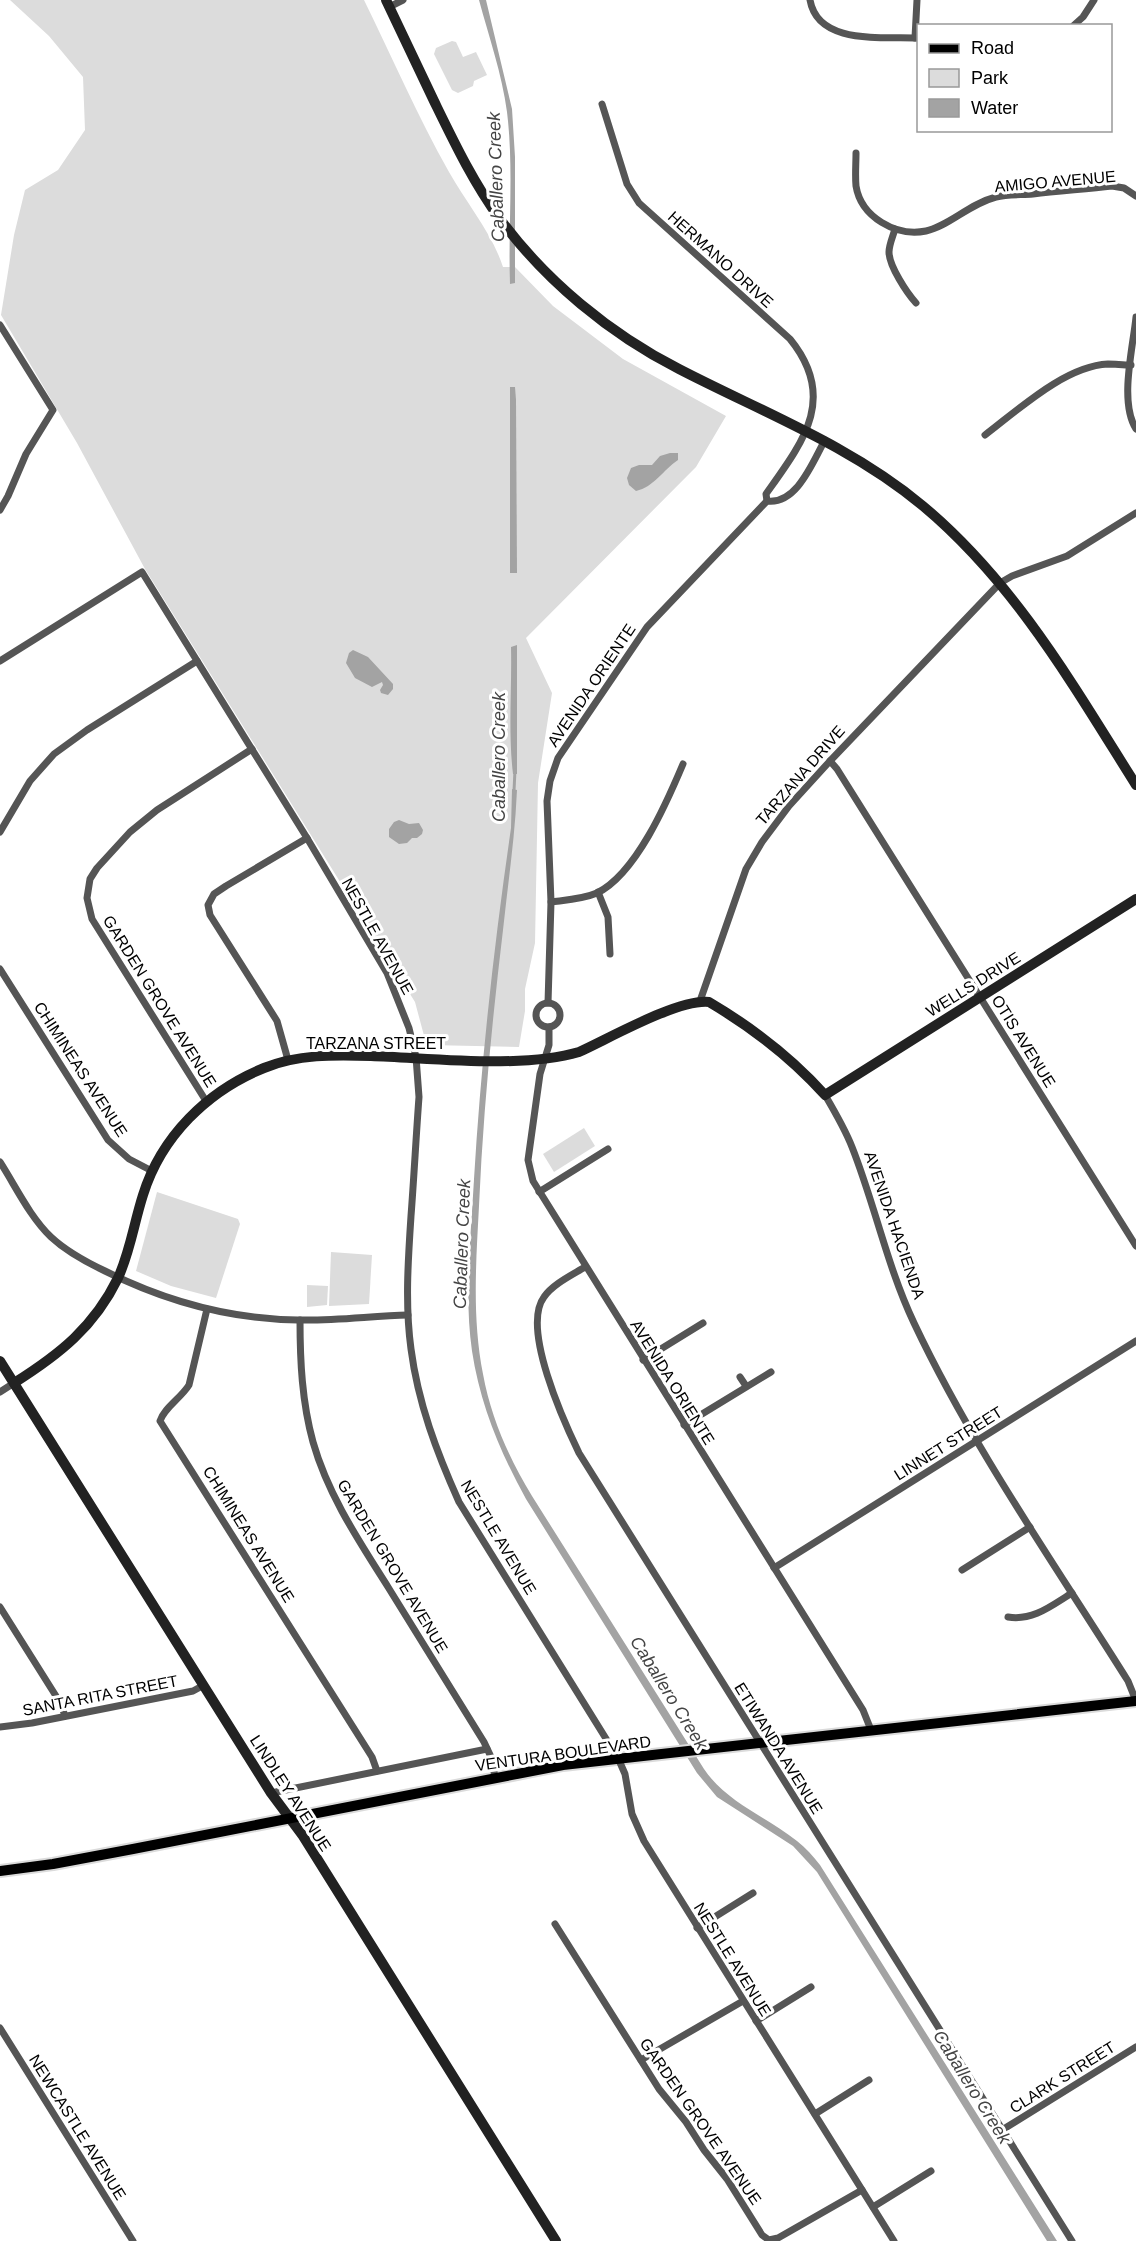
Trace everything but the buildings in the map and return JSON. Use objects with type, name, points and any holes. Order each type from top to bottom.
[{"type":"main road","name":"VENTURA BOULEVARD","points":[[0,1871],[53,1864],[290,1819],[563,1764],[1136,1701]]},
{"type":"street","points":[[403,0],[387,3],[465,164],[512,234],[544,270],[586,308],[643,349],[676,368],[825,440],[881,475],[920,504],[963,543],[1000,583],[1052,651],[1136,785]]},
{"type":"street","points":[[810,0],[825,25],[838,33],[917,38],[917,0]]},
{"type":"street","points":[[1075,24],[1083,17],[1094,0]]},
{"type":"street","name":"HERMANO DRIVE","points":[[602,104],[627,184],[639,203],[790,339],[802,354],[810,368],[814,387],[812,413],[806,431]]},
{"type":"street","name":"AMIGO AVENUE","points":[[856,153],[856,186],[860,199],[868,212],[879,222],[909,232],[926,231],[978,203],[998,197],[1112,186],[1124,188],[1136,196]]},
{"type":"street","points":[[895,229],[889,252],[890,260],[916,303]]},
{"type":"street","points":[[1136,317],[1128,411],[1136,429]]},
{"type":"street","points":[[0,325],[52,407],[52,414],[26,454],[0,510]]},
{"type":"street","points":[[985,435],[1038,395],[1071,375],[1107,364],[1131,365]]},
{"type":"street","name":"AVENIDA ORIENTE","points":[[767,501],[766,494],[783,471],[806,431]]},
{"type":"street","name":"AVENIDA ORIENTE","points":[[767,501],[772,502],[792,492],[825,440]]},
{"type":"street","name":"AVENIDA ORIENTE","points":[[548,1003],[551,902],[547,801],[550,781],[558,758],[647,627],[767,501]]},
{"type":"street","name":"TARZANA DRIVE","points":[[700,1001],[746,869],[789,806],[1000,583],[1012,576],[1067,556],[1136,513]]},
{"type":"street","name":"NESTLE AVENUE","points":[[0,661],[142,572],[308,838],[387,973],[404,1012],[416,1057],[419,1097],[407,1281],[408,1315],[416,1376],[428,1425],[442,1463],[459,1502],[618,1758],[625,1774],[628,1799],[638,1829],[697,1928],[894,2241]]},
{"type":"street","points":[[0,832],[30,781],[54,754],[87,730],[197,661]]},
{"type":"street","name":"GARDEN GROVE AVENUE","points":[[206,1101],[92,919],[87,898],[90,879],[130,832],[157,810],[252,749]]},
{"type":"street","name":"OTIS AVENUE","points":[[830,761],[1136,1246]]},
{"type":"street","points":[[551,902],[586,897],[616,880],[629,864],[666,805],[683,764]]},
{"type":"street","points":[[288,1060],[277,1021],[210,915],[208,905],[214,894],[308,838]]},
{"type":"street","points":[[598,892],[608,917],[610,954]]},
{"type":"street","name":"WELLS DRIVE","points":[[825,1095],[1136,899]]},
{"type":"street","name":"CHIMINEAS AVENUE","points":[[0,969],[108,1140],[129,1159],[152,1171]]},
{"type":"street","points":[[544,1059],[579,1052],[671,1009],[700,1001]]},
{"type":"street","name":"AVENIDA HACIENDA","points":[[700,1001],[709,1002],[764,1038],[789,1057],[825,1095],[852,1145],[888,1259],[911,1316],[950,1396],[1128,1681],[1136,1701]]},
{"type":"street","name":"AVENIDA ORIENTE","points":[[548,1003],[555,1005],[560,1015],[558,1022],[549,1027],[539,1023],[536,1016],[541,1005],[548,1003]]},
{"type":"street","name":"AVENIDA ORIENTE","points":[[549,1027],[549,1045],[540,1074],[528,1160],[533,1181],[863,1710],[872,1730]]},
{"type":"street","name":"TARZANA STREET","points":[[0,1392],[58,1354],[84,1330],[102,1306],[118,1278],[152,1171],[177,1131],[206,1101],[241,1078],[288,1060],[337,1055],[493,1060],[544,1059]]},
{"type":"street","points":[[539,1192],[608,1149]]},
{"type":"street","points":[[0,1162],[33,1214],[51,1237],[77,1257],[118,1278],[169,1298],[207,1309],[251,1317],[300,1320],[408,1315]]},
{"type":"street","name":"ETIWANDA AVENUE","points":[[585,1267],[550,1289],[538,1308],[537,1330],[563,1421],[579,1453],[1072,2241]]},
{"type":"street","name":"CHIMINEAS AVENUE","points":[[207,1309],[189,1385],[162,1415],[160,1421],[366,1747],[377,1771]]},
{"type":"street","name":"GARDEN GROVE AVENUE","points":[[300,1320],[300,1367],[305,1407],[313,1442],[326,1481],[347,1522],[487,1749],[495,1777]]},
{"type":"street","points":[[643,1360],[703,1323]]},
{"type":"street","name":"LINNET STREET","points":[[774,1568],[1136,1341]]},
{"type":"street","name":"LINDLEY AVENUE","points":[[0,1361],[556,2241]]},
{"type":"street","points":[[684,1425],[771,1371]]},
{"type":"street","points":[[740,1377],[746,1386]]},
{"type":"street","points":[[962,1570],[1030,1527]]},
{"type":"street","points":[[1008,1617],[1025,1618],[1039,1614],[1072,1593]]},
{"type":"street","points":[[0,1607],[61,1704],[66,1716]]},
{"type":"street","name":"SANTA RITA STREET","points":[[0,1727],[193,1691],[204,1685]]},
{"type":"street","name":"VENTURA BOULEVARD","points":[[271,1793],[487,1749]]},
{"type":"street","points":[[697,1928],[753,1893]]},
{"type":"street","name":"GARDEN GROVE AVENUE","points":[[555,1924],[658,2089],[686,2122],[762,2235],[769,2240]]},
{"type":"street","points":[[756,2021],[811,1987]]},
{"type":"street","points":[[641,2060],[743,2001]]},
{"type":"street","name":"NEWCASTLE AVENUE","points":[[0,2028],[133,2241]]},
{"type":"street","name":"CLARK STREET","points":[[1002,2130],[1136,2047]]},
{"type":"street","points":[[815,2114],[869,2080]]},
{"type":"street","points":[[873,2207],[931,2171]]},
{"type":"street","points":[[769,2240],[778,2238],[862,2190]]},
{"type":"green space","points":[[10,0],[364,0],[438,151],[486,230],[503,267],[515,267],[553,306],[623,359],[726,416],[696,467],[526,638],[552,693],[538,783],[535,943],[525,989],[525,1011],[519,1047],[429,1045],[426,1043],[415,1002],[145,569],[77,443],[1,315],[14,235],[25,190],[58,170],[85,130],[83,77],[49,36]]},
{"type":"green space","points":[[452,41],[456,42],[463,57],[476,52],[487,75],[474,81],[473,86],[458,93],[452,90],[434,54],[436,48]]},
{"type":"green space","points":[[584,1128],[595,1146],[554,1172],[543,1154]]},
{"type":"green space","points":[[157,1192],[238,1219],[240,1224],[216,1298],[171,1286],[136,1271]]},
{"type":"green space","points":[[331,1252],[372,1255],[369,1304],[329,1306]]},
{"type":"green space","points":[[307,1285],[328,1286],[327,1305],[307,1307]]},
{"type":"water","points":[[479,0],[486,0],[512,109],[515,157],[515,283],[510,284],[510,155],[507,112],[499,70]]},
{"type":"water","points":[[510,387],[515,387],[516,400],[517,573],[510,573]]},
{"type":"water","points":[[678,453],[678,460],[653,482],[636,491],[629,485],[627,478],[631,468],[639,465],[652,465],[660,456]]},
{"type":"water","points":[[517,645],[517,774],[513,774],[510,726],[511,647]]},
{"type":"water","points":[[353,650],[368,657],[393,684],[393,689],[388,695],[381,693],[382,682],[372,687],[355,678],[346,663],[349,653]]},
{"type":"water","points":[[512,789],[517,790],[516,808],[488,1068],[476,1269],[477,1332],[486,1390],[496,1422],[508,1452],[532,1496],[704,1769],[724,1791],[797,1841],[820,1865],[1057,2241],[1047,2241],[817,1872],[793,1846],[717,1797],[697,1773],[526,1499],[492,1427],[480,1390],[472,1351],[469,1265],[484,1047],[511,828]]},
{"type":"water","points":[[399,820],[409,824],[419,823],[423,830],[422,834],[407,843],[399,844],[389,837],[389,829],[394,822]]},
{"type":"waterway","name":"Caballero Creek","points":[[514,791],[515,770]]}]
